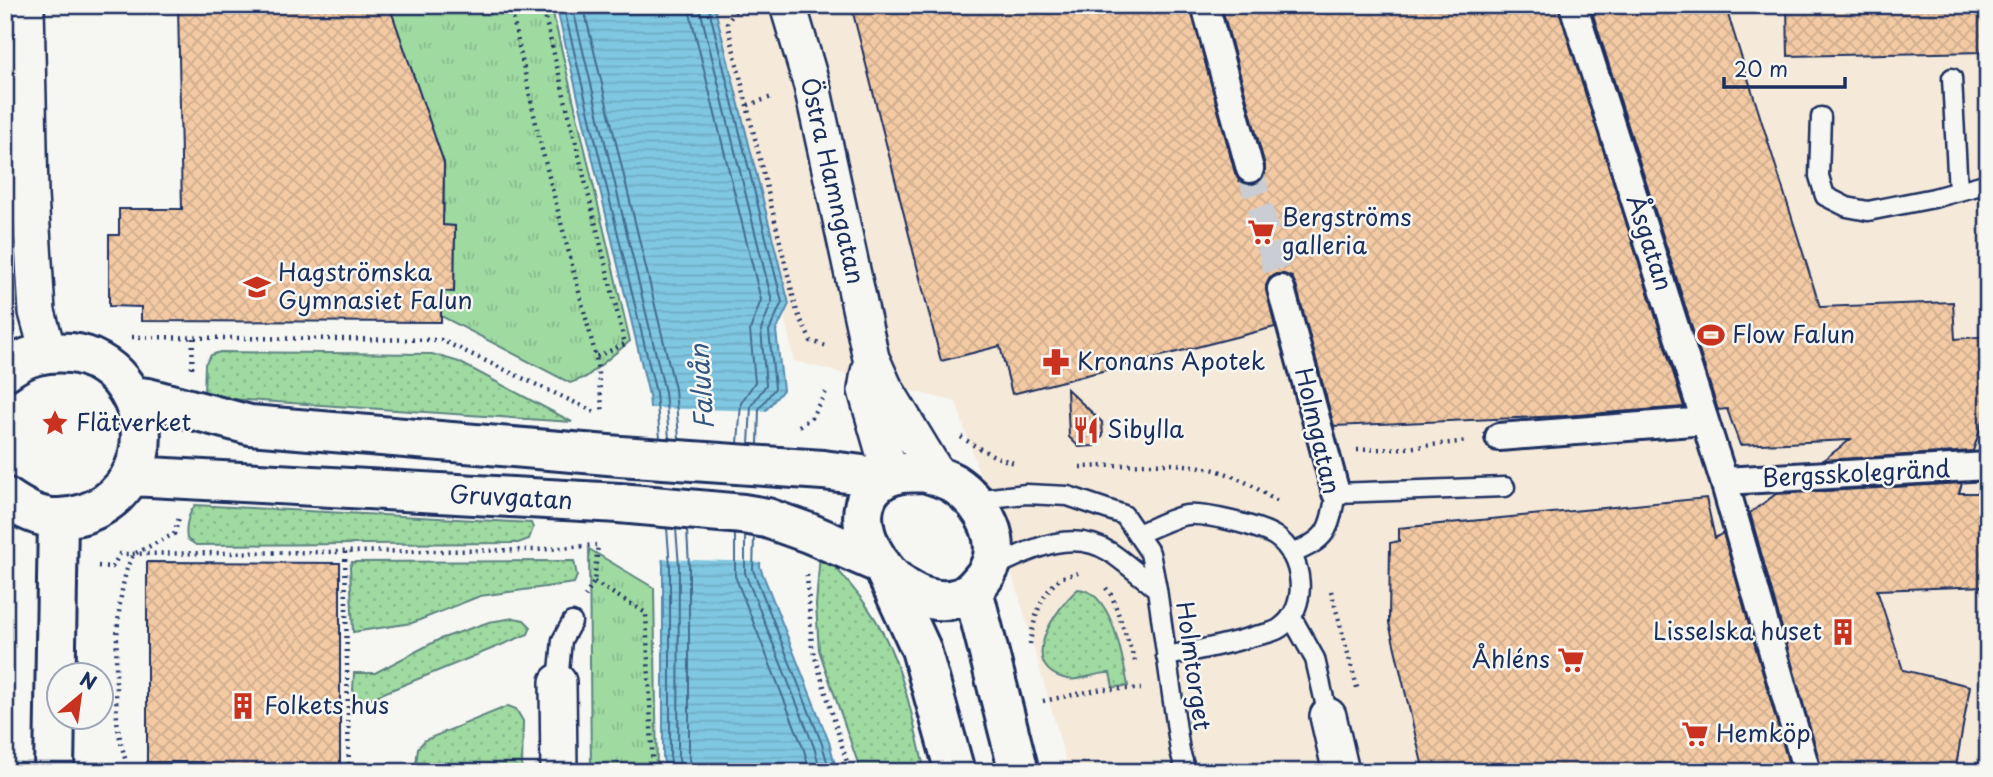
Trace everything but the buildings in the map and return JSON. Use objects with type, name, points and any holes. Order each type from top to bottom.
[{"type":"main road","points":[[5,371],[32,355],[48,352],[82,354],[112,370],[133,396],[142,422],[141,450],[132,475],[113,498],[87,513],[58,518],[25,511],[5,497]]},
{"type":"main road","name":"Gruvgatan","points":[[133,396],[250,425],[889,477]]},
{"type":"main road","points":[[883,568],[919,597],[934,601],[956,598],[981,580],[995,551],[988,522],[973,500],[953,483],[923,472],[889,477],[870,492],[862,517],[866,538],[921,649],[955,772]]},
{"type":"main road","name":"Gruvgatan","points":[[132,475],[619,503],[743,514],[767,518],[839,545],[883,568]]},
{"type":"main road","points":[[54,772],[58,518]]},
{"type":"main road","points":[[981,580],[1019,772]]},
{"type":"street","points":[[26,5],[16,78],[30,195],[37,312],[48,352]]},
{"type":"street","name":"Östra Hamngatan","points":[[788,5],[812,86],[871,358],[884,387],[938,476]]},
{"type":"street","points":[[1205,5],[1250,169]]},
{"type":"street","name":"Åsgatan","points":[[1705,421],[1627,174],[1623,161],[1573,5],[1581,32],[1586,45],[1590,58],[1594,71],[1602,98],[1607,111],[1611,124],[1615,138],[1623,164],[1628,177],[1724,481],[1807,772],[1705,421]]},
{"type":"street","name":"Holmgatan","points":[[1281,289],[1336,493]]},
{"type":"street","name":"Östra Hamngatan","points":[[871,358],[866,390],[889,477]]},
{"type":"street","points":[[1499,437],[1705,421]]},
{"type":"street","name":"Bergsskolegränd","points":[[1724,481],[1988,466]]},
{"type":"street","points":[[558,682],[559,772]]},
{"type":"street","points":[[1328,716],[1341,772]]},
{"type":"lane","points":[[1952,78],[1958,191]]},
{"type":"lane","points":[[1821,117],[1819,176],[1825,196],[1847,207],[1868,211],[1988,183]]},
{"type":"lane","points":[[1336,493],[1505,487]]},
{"type":"lane","name":"Holmgatan","points":[[1291,554],[1314,544],[1330,526],[1336,493]]},
{"type":"lane","name":"Holmtorget","points":[[973,500],[1026,494],[1068,496],[1124,515],[1150,553],[1180,751],[1186,772]]},
{"type":"lane","points":[[1137,534],[1186,515],[1216,518],[1249,526],[1276,537],[1291,554],[1300,579],[1300,600],[1292,618],[1278,630],[1220,646],[1166,656]]},
{"type":"lane","name":"Holmtorget","points":[[981,580],[1037,547],[1074,540],[1107,550],[1157,589]]},
{"type":"lane","points":[[1292,618],[1315,659],[1328,716]]},
{"type":"lane","points":[[558,682],[562,640],[572,622]]},
{"type":"path","points":[[510,5],[540,142],[596,357],[603,415]]},
{"type":"path","points":[[542,5],[625,344],[596,357]]},
{"type":"path","points":[[739,5],[727,23],[797,312],[811,341],[830,347]]},
{"type":"path","points":[[748,105],[772,97]]},
{"type":"path","points":[[128,337],[441,340],[612,419]]},
{"type":"path","points":[[795,428],[811,418],[824,396]]},
{"type":"path","points":[[1325,452],[1406,448],[1499,437]]},
{"type":"path","points":[[128,772],[117,721],[116,635],[124,586],[134,554],[174,534]]},
{"type":"path","points":[[111,567],[120,554],[537,550],[608,544]]},
{"type":"path","points":[[572,622],[594,582],[598,545]]},
{"type":"path","points":[[345,552],[349,772]]},
{"type":"path","points":[[806,564],[812,647],[850,772]]},
{"type":"path","points":[[1029,648],[1033,625],[1046,592],[1062,578],[1080,573],[1089,575]]},
{"type":"path","points":[[594,582],[646,613],[653,772]]},
{"type":"path","points":[[1105,587],[1112,596],[1139,674]]},
{"type":"path","points":[[1033,703],[1102,689],[1142,689],[1140,681]]},
{"type":"path","points":[[1979,772],[1988,702]]},
{"type":"shaded area","points":[[712,5],[1988,5],[1988,772],[1069,772],[1023,609],[956,402],[794,361],[729,58]]},
{"type":"green space","points":[[389,5],[551,5],[630,341],[586,377],[570,383],[441,316],[442,291],[454,292],[455,226],[425,225],[444,212],[444,163]]},
{"type":"green space","points":[[220,352],[432,354],[459,362],[572,422],[217,398],[204,393],[205,364],[211,355]]},
{"type":"green space","points":[[195,505],[531,523],[533,528],[529,539],[518,543],[196,545],[187,539],[186,530],[188,517]]},
{"type":"green space","points":[[589,549],[654,588],[657,772],[591,772]]},
{"type":"green space","points":[[820,553],[826,556],[858,594],[892,651],[904,685],[925,772],[861,772],[819,650],[816,605]]},
{"type":"green space","points":[[574,561],[577,576],[574,583],[480,596],[412,623],[353,632],[352,562]]},
{"type":"green space","points":[[1078,589],[1090,592],[1107,613],[1119,644],[1128,686],[1113,687],[1110,673],[1067,679],[1052,673],[1044,663],[1044,637],[1059,610]]},
{"type":"green space","points":[[514,618],[524,620],[531,627],[528,634],[352,706],[354,673],[375,673],[440,639],[489,622]]},
{"type":"green space","points":[[508,706],[516,709],[523,721],[522,772],[415,772],[418,748],[425,740]]},
{"type":"water","name":"Faluån","points":[[556,5],[714,5],[789,304],[776,331],[783,390],[766,410],[760,567],[829,742],[837,772],[667,772],[663,758],[663,566],[649,395]]},
{"type":"pier","points":[[647,408],[770,411],[763,562],[659,559]]},
{"type":"tunnel","points":[[1250,169],[1281,289]]},
{"type":"place","name":"Bergströms galleria","points":[[1261,232]]},
{"type":"place","name":"Hagströmska Gymnasiet Falun","points":[[257,287]]},
{"type":"place","name":"Flow Falun","points":[[1711,335]]},
{"type":"place","name":"Kronans Apotek","points":[[1056,362]]},
{"type":"place","name":"Flätverket","points":[[55,423]]},
{"type":"place","name":"Sibylla","points":[[1086,430]]},
{"type":"place","name":"Lisselska huset","points":[[1843,632]]},
{"type":"place","name":"Åhléns","points":[[1571,660]]},
{"type":"place","name":"Folkets hus","points":[[243,706]]},
{"type":"place","name":"Hemköp","points":[[1695,734]]}]
